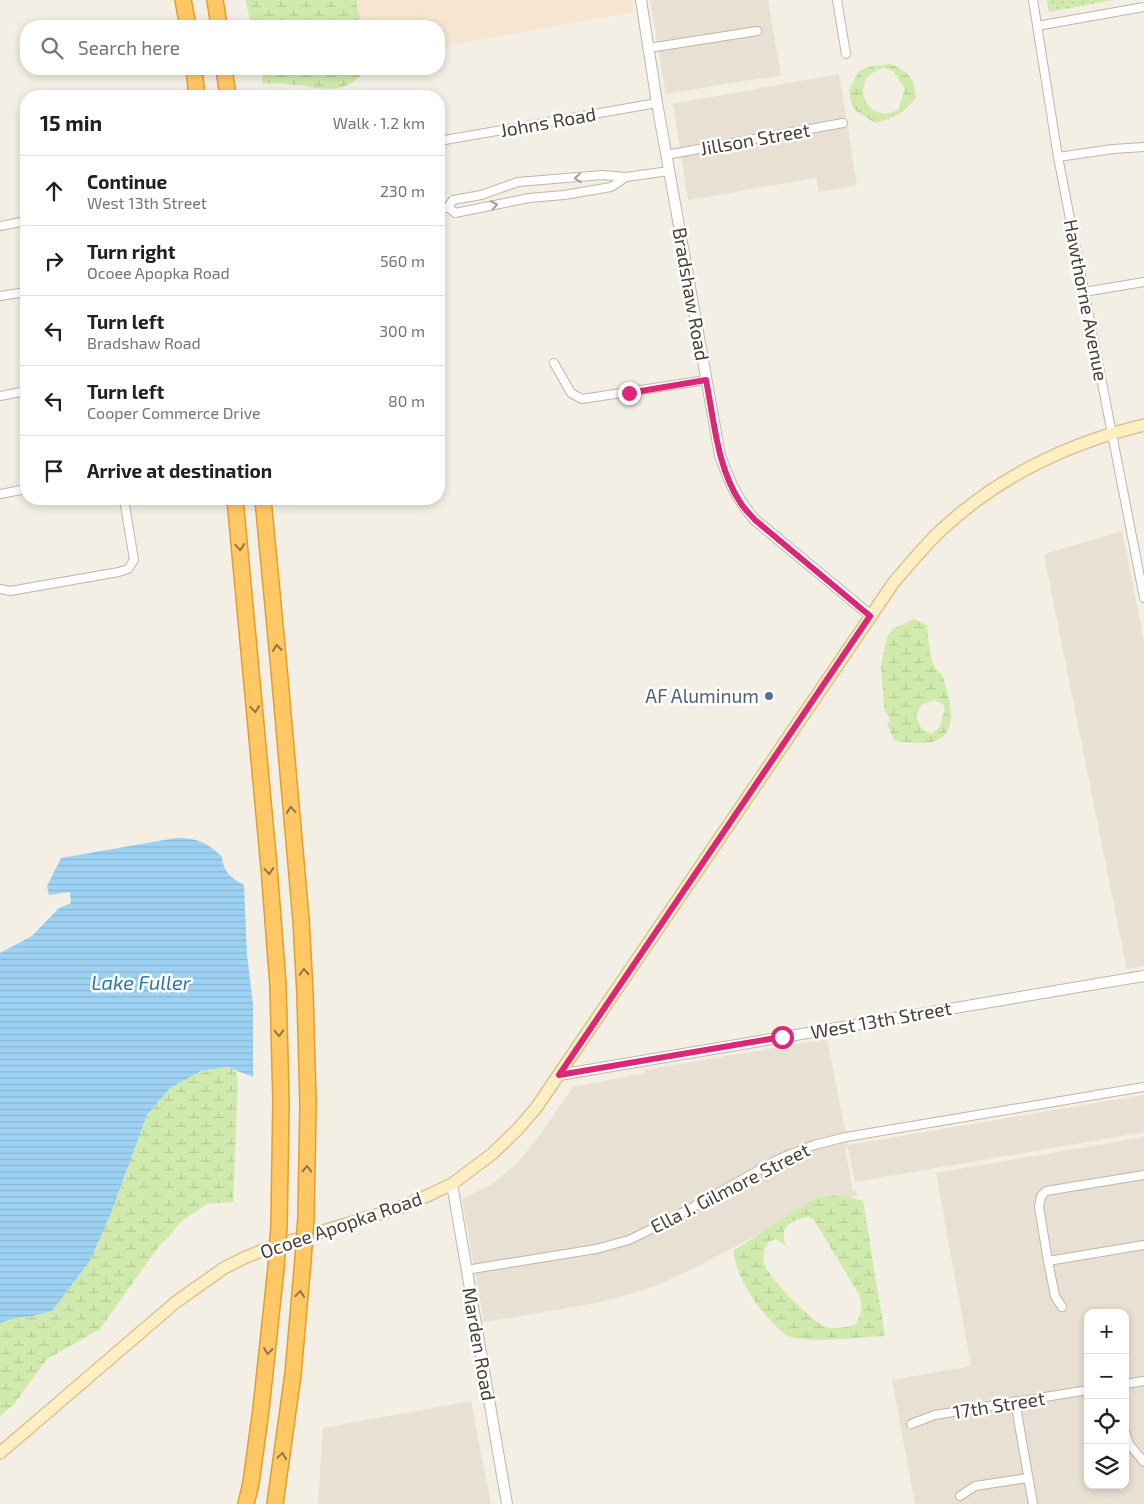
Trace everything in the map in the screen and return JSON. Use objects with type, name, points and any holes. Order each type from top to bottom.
[{"type":"highway","points":[[183,0],[187,20]]},
{"type":"highway","points":[[215,0],[218,20]]},
{"type":"highway","points":[[195,75],[196,90]]},
{"type":"highway","points":[[225,75],[227,90]]},
{"type":"highway","points":[[236,505],[278,985],[281,1102],[279,1226],[276,1268],[261,1410],[247,1502]]},
{"type":"highway","points":[[263,505],[279,668],[304,975],[308,1103],[306,1218],[303,1260],[293,1374],[275,1504]]},
{"type":"main road","name":"Ocoee Apopka Road","points":[[0,1453],[176,1302],[224,1268],[268,1248],[404,1206],[452,1184],[492,1154],[536,1108],[894,582],[937,534],[982,497],[1040,461],[1082,443],[1111,433],[1144,425]]},
{"type":"street","name":"Bradshaw Road","points":[[641,0],[657,103],[706,380],[720,455],[729,480],[740,502],[755,520],[870,616]]},
{"type":"street","points":[[837,0],[846,54]]},
{"type":"street","name":"Hawthorne Avenue","points":[[1033,0],[1058,157],[1111,433],[1140,559],[1144,598]]},
{"type":"street","points":[[1037,26],[1144,8]]},
{"type":"street","points":[[649,48],[757,31]]},
{"type":"street","name":"Johns Road","points":[[445,140],[657,103]]},
{"type":"street","name":"Jillson Street","points":[[666,155],[844,123]]},
{"type":"street","points":[[1058,157],[1113,149],[1144,147]]},
{"type":"street","points":[[445,208],[453,200],[481,196],[518,182],[602,175],[626,177],[669,171]]},
{"type":"street","points":[[448,207],[455,213],[529,198],[564,195],[611,187],[626,177]]},
{"type":"street","points":[[0,226],[20,222]]},
{"type":"street","points":[[1084,292],[1144,282]]},
{"type":"street","points":[[0,296],[20,293]]},
{"type":"street","points":[[554,363],[571,393],[582,399],[706,380]]},
{"type":"street","points":[[0,396],[20,392]]},
{"type":"street","points":[[0,494],[20,490]]},
{"type":"street","points":[[0,589],[10,591],[128,569],[132,566],[134,560],[125,505]]},
{"type":"street","name":"West 13th Street","points":[[559,1075],[1144,976]]},
{"type":"street","name":"Ella J. Gilmore Street","points":[[466,1270],[596,1249],[628,1240],[664,1223],[781,1158],[814,1144],[1144,1087]]},
{"type":"street","points":[[1062,1307],[1055,1296],[1048,1261],[1039,1207],[1041,1196],[1046,1191],[1144,1175]]},
{"type":"street","name":"Marden Road","points":[[452,1184],[507,1504]]},
{"type":"street","points":[[1048,1261],[1144,1245]]},
{"type":"street","points":[[1129,1383],[1144,1381]]},
{"type":"street","name":"17th Street","points":[[910,1424],[935,1415],[1084,1391]]},
{"type":"street","points":[[1016,1402],[1033,1504]]},
{"type":"street","points":[[1129,1444],[1144,1462]]},
{"type":"street","points":[[960,1496],[975,1486],[1028,1478]]},
{"type":"shaded area","points":[[335,0],[632,0],[634,12],[445,46],[445,20],[338,20]]},
{"type":"shaded area","points":[[650,0],[768,0],[781,75],[666,94]]},
{"type":"shaded area","points":[[839,74],[857,185],[819,192],[816,178],[688,200],[673,104]]},
{"type":"shaded area","points":[[1122,531],[1144,642],[1144,966],[1127,969],[1044,554]]},
{"type":"shaded area","points":[[827,1039],[848,1145],[1144,1095],[1144,1132],[855,1182],[848,1148],[845,1149],[853,1191],[856,1190],[857,1195],[796,1214],[695,1268],[648,1289],[602,1302],[484,1322],[462,1199],[489,1186],[516,1165],[573,1087],[645,1073],[645,1070]]},
{"type":"shaded area","points":[[1144,1137],[1144,1504],[915,1504],[892,1380],[971,1366],[936,1173]]},
{"type":"shaded area","points":[[471,1401],[491,1504],[318,1504],[323,1428]]},
{"type":"green space","points":[[245,0],[357,0],[360,20],[250,20]]},
{"type":"green space","points":[[1047,0],[1113,0],[1049,12]]},
{"type":"green space","points":[[891,64],[902,70],[912,80],[916,98],[899,114],[876,123],[858,113],[852,106],[849,90],[859,71],[872,66]],"holes":[[[883,68],[893,71],[905,89],[898,110],[886,113],[875,111],[866,103],[863,90],[864,84],[872,73]]]},
{"type":"green space","points":[[262,75],[361,75],[349,84],[329,88],[262,83]]},
{"type":"green space","points":[[914,619],[927,625],[932,659],[937,670],[942,674],[951,711],[949,729],[944,736],[935,741],[921,743],[895,741],[887,725],[890,719],[884,709],[881,666],[887,636],[893,629]],"holes":[[[934,700],[943,704],[945,709],[939,728],[931,734],[921,728],[916,716],[921,705]]]},
{"type":"green space","points":[[227,1067],[236,1071],[238,1080],[233,1202],[207,1204],[183,1220],[156,1250],[100,1329],[47,1359],[14,1404],[0,1416],[0,1323],[52,1311],[90,1261],[111,1213],[147,1115],[170,1088],[201,1071]]},
{"type":"green space","points":[[843,1195],[863,1201],[885,1336],[807,1340],[788,1336],[763,1313],[744,1284],[733,1251],[815,1198]],"holes":[[[809,1217],[814,1220],[860,1296],[861,1310],[856,1324],[838,1328],[826,1327],[820,1324],[782,1288],[764,1264],[763,1258],[768,1242],[776,1239],[786,1246],[784,1234],[787,1226],[794,1221]]]},
{"type":"water","name":"Lake Fuller","points":[[176,838],[196,840],[211,848],[222,857],[226,871],[235,880],[244,885],[247,955],[253,1004],[253,1077],[227,1067],[201,1071],[170,1088],[147,1115],[111,1213],[90,1261],[52,1311],[0,1323],[0,953],[32,936],[59,908],[71,903],[70,892],[49,895],[47,886],[61,858]]},
{"type":"place","name":"AF Aluminum","points":[[769,696]]},
{"type":"route","points":[[629,393],[706,380],[720,455],[729,480],[740,502],[755,520],[870,616],[559,1075],[782,1037]]}]
